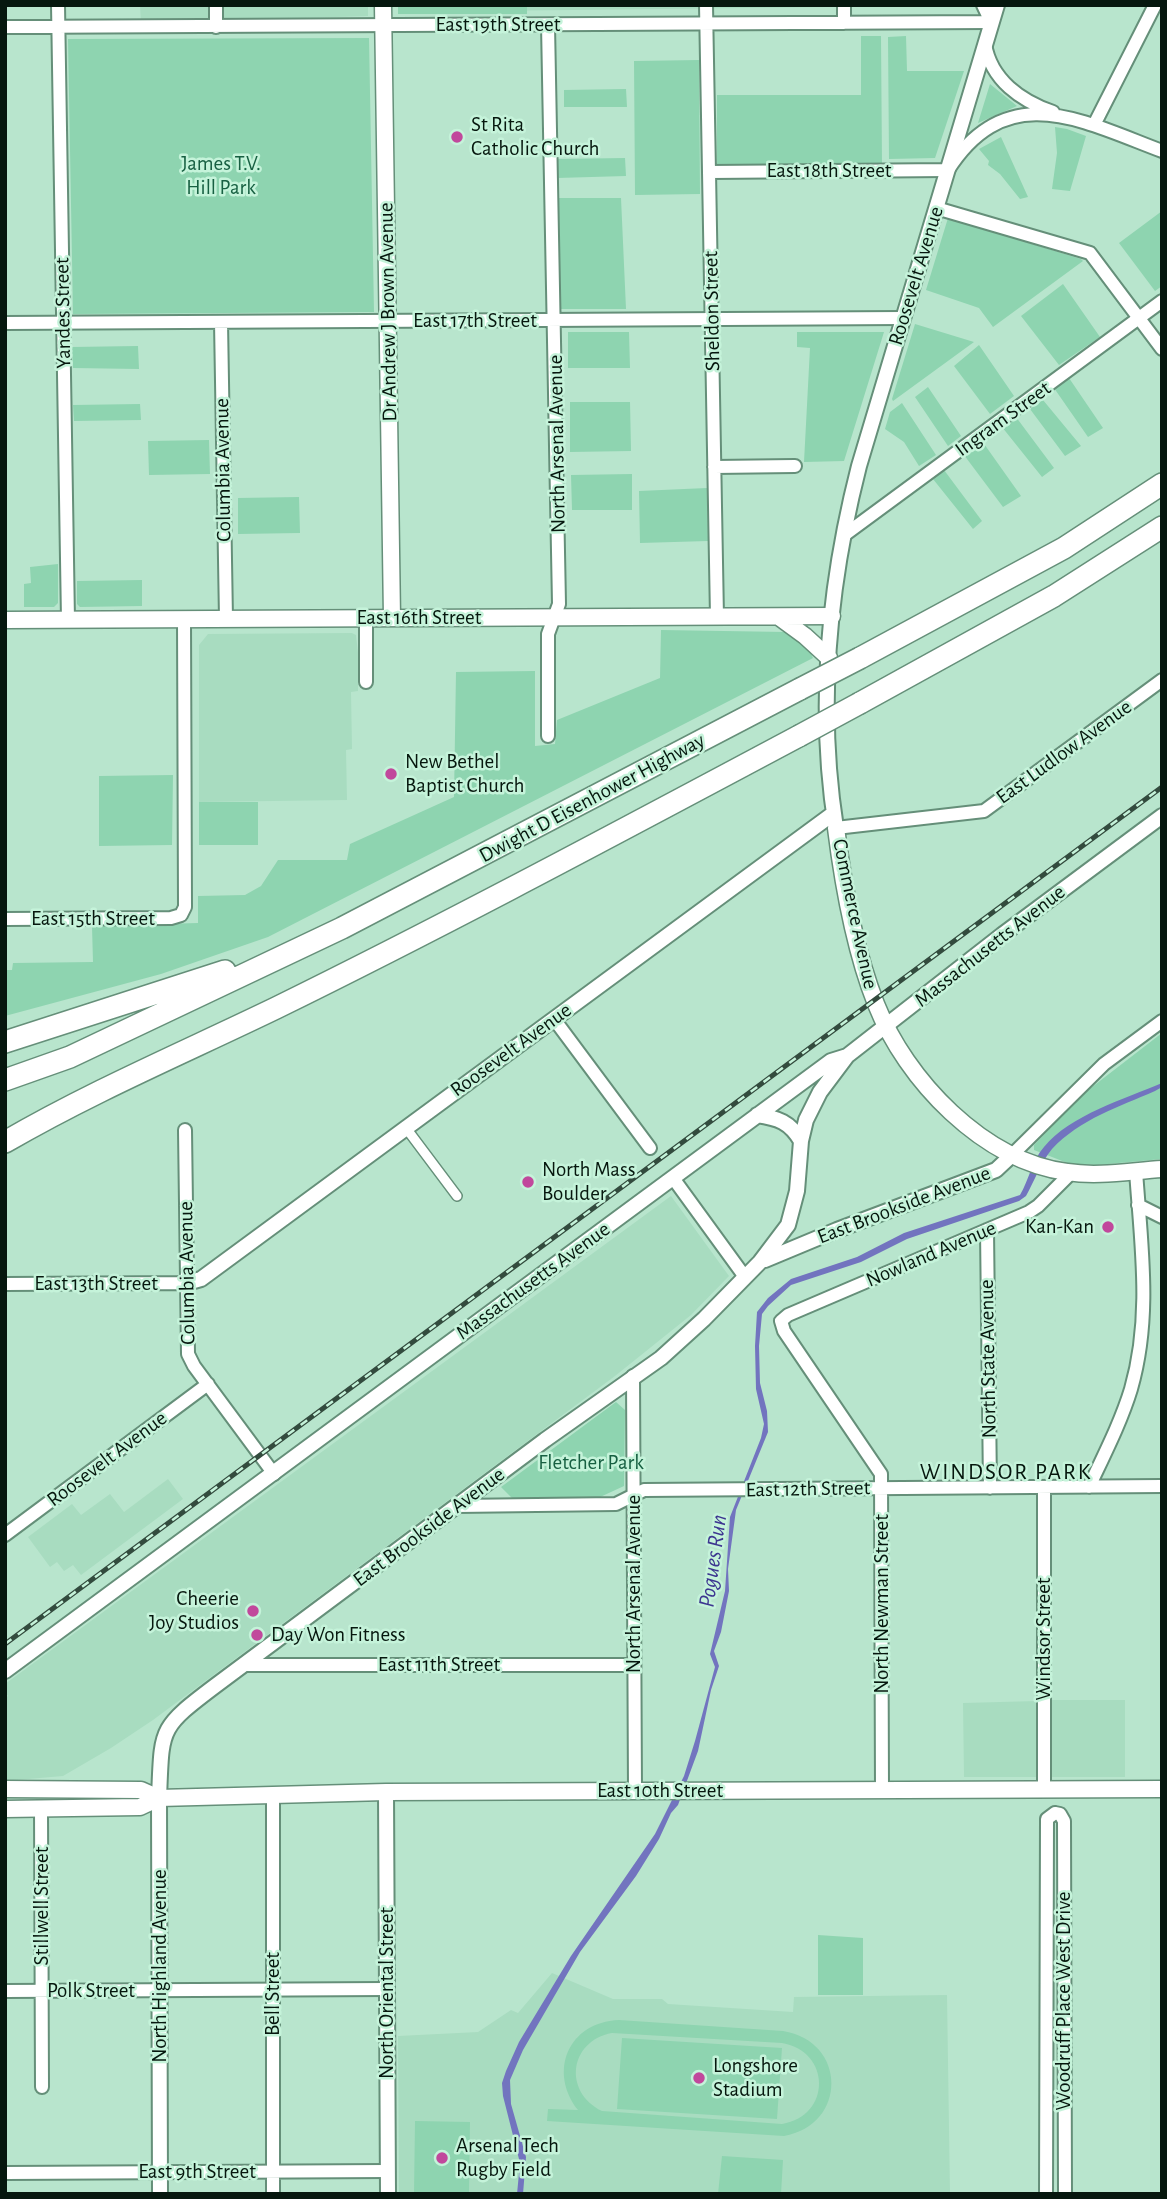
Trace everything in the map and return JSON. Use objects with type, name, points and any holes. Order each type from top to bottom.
[{"type":"highway","name":"Dwight D Eisenhower Highway","points":[[5,1080],[70,1057],[342,928],[860,658],[1064,548],[1162,484]]},
{"type":"highway","name":"Dwight D Eisenhower Highway","points":[[84,1098],[288,1002],[493,898],[799,736],[1054,596],[1162,527]]},
{"type":"highway","points":[[5,1042],[241,966],[342,928]]},
{"type":"highway","points":[[5,1129],[84,1098]]},
{"type":"highway","points":[[5,1142],[84,1098]]},
{"type":"main road","name":"Dr Andrew J Brown Avenue","points":[[383,5],[392,618]]},
{"type":"main road","name":"East 16th Street","points":[[5,620],[832,616]]},
{"type":"main road","points":[[779,617],[829,658]]},
{"type":"main road","name":"Commerce Avenue","points":[[835,820],[862,960],[877,1006],[887,1026],[913,1068],[943,1103],[984,1140],[1012,1155]]},
{"type":"main road","points":[[1012,1155],[1065,1172],[1102,1174],[1162,1169]]},
{"type":"main road","name":"East 10th Street","points":[[5,1789],[141,1790],[159,1798]]},
{"type":"main road","name":"East 10th Street","points":[[5,1809],[140,1807],[159,1798],[386,1792],[1162,1789]]},
{"type":"street","name":"Yandes Street","points":[[58,5],[68,620]]},
{"type":"street","points":[[216,5],[216,27]]},
{"type":"street","name":"Sheldon Street","points":[[706,5],[718,617]]},
{"type":"street","points":[[844,5],[844,23]]},
{"type":"street","points":[[983,5],[992,22]]},
{"type":"street","points":[[948,170],[997,5]]},
{"type":"street","points":[[1094,125],[1155,5]]},
{"type":"street","name":"East 19th Street","points":[[5,27],[992,22]]},
{"type":"street","name":"North Arsenal Avenue","points":[[548,25],[559,604],[548,634],[548,736]]},
{"type":"street","points":[[985,44],[990,63],[1002,82],[1037,105],[1063,115]]},
{"type":"street","name":"Roosevelt Avenue","points":[[832,616],[843,536],[859,466],[948,170],[969,143],[994,125],[1032,114],[1063,115],[1162,151]]},
{"type":"street","name":"East 18th Street","points":[[710,172],[948,170]]},
{"type":"street","points":[[936,208],[1090,253],[1162,349]]},
{"type":"street","name":"Ingram Street","points":[[843,536],[1162,301]]},
{"type":"street","name":"East 17th Street","points":[[5,323],[903,317]]},
{"type":"street","name":"Columbia Avenue","points":[[221,322],[226,619]]},
{"type":"street","points":[[714,467],[795,466]]},
{"type":"street","name":"Commerce Avenue","points":[[832,616],[828,736],[835,820]]},
{"type":"street","points":[[366,618],[366,682]]},
{"type":"street","name":"East 15th Street","points":[[5,919],[172,918],[181,915],[185,907],[184,620]]},
{"type":"street","name":"East Ludlow Avenue","points":[[835,820],[984,811],[1162,680]]},
{"type":"street","name":"Massachusetts Avenue","points":[[5,1671],[831,1061],[847,1056],[1052,897],[1162,816]]},
{"type":"street","name":"Roosevelt Avenue","points":[[187,1283],[201,1279],[554,1019],[835,820]]},
{"type":"street","points":[[554,1019],[650,1148]]},
{"type":"street","name":"East Brookside Avenue","points":[[760,1262],[996,1170],[1104,1064],[1162,1021]]},
{"type":"street","name":"East Brookside Avenue","points":[[163,1739],[167,1728],[178,1714],[676,1345],[745,1277],[777,1242],[792,1213],[799,1181],[801,1141],[812,1104],[847,1056]]},
{"type":"street","points":[[758,1115],[785,1122],[801,1141]]},
{"type":"street","points":[[406,1128],[457,1196]]},
{"type":"street","name":"Columbia Avenue","points":[[185,1130],[187,1350],[192,1362],[274,1474]]},
{"type":"street","points":[[1089,1487],[1128,1397],[1141,1344],[1144,1290],[1136,1171]]},
{"type":"street","name":"Nowland Avenue","points":[[781,1321],[788,1315],[1032,1210],[1065,1172]]},
{"type":"street","points":[[673,1178],[745,1277]]},
{"type":"street","points":[[1138,1205],[1162,1217]]},
{"type":"street","name":"North State Avenue","points":[[987,1230],[990,1488]]},
{"type":"street","name":"East 13th Street","points":[[5,1284],[187,1283]]},
{"type":"street","name":"North Newman Street","points":[[781,1321],[782,1329],[881,1474],[882,1791]]},
{"type":"street","name":"North Arsenal Avenue","points":[[633,1376],[635,1791]]},
{"type":"street","name":"Roosevelt Avenue","points":[[5,1535],[208,1384]]},
{"type":"street","name":"East 12th Street","points":[[457,1506],[616,1504],[644,1490],[1162,1486]]},
{"type":"street","name":"Windsor Street","points":[[1044,1488],[1050,1790]]},
{"type":"street","name":"East 11th Street","points":[[244,1665],[634,1665]]},
{"type":"street","name":"North Highland Avenue","points":[[160,2194],[159,1798],[163,1739]]},
{"type":"street","name":"Woodruff Place West Drive","points":[[1050,1790],[1055,1813]]},
{"type":"street","name":"North Oriental Street","points":[[386,1792],[388,2194]]},
{"type":"street","name":"Bell Street","points":[[273,1795],[273,2194]]},
{"type":"street","name":"Stillwell Street","points":[[41,1808],[42,2087]]},
{"type":"street","name":"Woodruff Place West Drive","points":[[1046,2194],[1047,1819],[1055,1813]]},
{"type":"street","name":"Woodruff Place West Drive","points":[[1055,1813],[1060,1814],[1064,1821],[1065,2194]]},
{"type":"street","name":"Polk Street","points":[[5,1991],[387,1989]]},
{"type":"street","name":"East 9th Street","points":[[5,2173],[388,2171]]},
{"type":"shaded area","points":[[140,5],[368,5],[368,16],[141,23]]},
{"type":"shaded area","points":[[398,5],[832,5],[832,7],[398,12]]},
{"type":"shaded area","points":[[208,634],[356,635],[358,653],[358,691],[351,692],[352,749],[346,750],[347,800],[199,802],[199,645]]},
{"type":"shaded area","points":[[671,1196],[729,1276],[691,1315],[615,1376],[153,1720],[63,1776],[5,1781],[5,1698],[8,1696],[5,1684]]},
{"type":"shaded area","points":[[168,1479],[183,1499],[81,1575],[73,1565],[64,1571],[57,1562],[50,1567],[28,1537],[72,1504],[81,1515],[110,1494],[124,1512]]},
{"type":"shaded area","points":[[1050,1700],[1125,1700],[1125,1777],[1051,1777]]},
{"type":"shaded area","points":[[1037,1701],[1038,1777],[964,1777],[963,1703]]},
{"type":"shaded area","points":[[552,1973],[613,1999],[662,1999],[668,2004],[793,2012],[794,1997],[947,1995],[950,2194],[399,2194],[398,2036],[478,2032],[511,2010],[518,2013]]},
{"type":"green space","points":[[398,5],[527,5],[527,14],[398,14]]},
{"type":"green space","points":[[861,36],[881,36],[882,166],[719,168],[717,95],[861,95]]},
{"type":"green space","points":[[906,36],[907,71],[964,71],[935,158],[889,159],[888,37]]},
{"type":"green space","name":"James T.V. Hill Park","points":[[369,38],[374,312],[73,314],[68,39]]},
{"type":"green space","points":[[699,60],[700,194],[635,195],[634,61]]},
{"type":"green space","points":[[990,84],[1017,106],[978,123]]},
{"type":"green space","points":[[626,89],[627,107],[564,107],[564,90]]},
{"type":"green space","points":[[1055,127],[1086,136],[1070,191],[1052,189],[1057,153]]},
{"type":"green space","points":[[1001,137],[1028,197],[1020,199],[1000,174],[988,165],[989,161],[979,149]]},
{"type":"green space","points":[[625,158],[626,176],[557,178],[557,159]]},
{"type":"green space","points":[[556,198],[621,198],[626,309],[558,309]]},
{"type":"green space","points":[[1162,211],[1162,286],[1155,291],[1119,243]]},
{"type":"green space","points":[[948,218],[1083,261],[993,327],[979,308],[926,290]]},
{"type":"green space","points":[[1063,284],[1100,337],[1059,365],[1021,316]]},
{"type":"green space","points":[[915,324],[974,342],[893,401],[892,399]]},
{"type":"green space","points":[[568,332],[629,332],[630,368],[568,368]]},
{"type":"green space","points":[[797,332],[884,332],[844,461],[804,462],[810,348],[797,347]]},
{"type":"green space","points":[[979,345],[1014,396],[990,414],[954,366]]},
{"type":"green space","points":[[138,346],[139,369],[73,368],[72,347]]},
{"type":"green space","points":[[1069,378],[1103,428],[1088,437],[1054,388]]},
{"type":"green space","points":[[928,387],[961,436],[948,446],[915,397]]},
{"type":"green space","points":[[1043,400],[1081,446],[1065,456],[1030,409]]},
{"type":"green space","points":[[570,402],[630,402],[631,451],[570,452]]},
{"type":"green space","points":[[902,403],[936,455],[919,466],[904,442],[885,429],[890,412]]},
{"type":"green space","points":[[140,404],[141,420],[74,421],[73,405]]},
{"type":"green space","points":[[1016,417],[1054,468],[1042,477],[1002,427]]},
{"type":"green space","points":[[209,440],[210,474],[149,475],[148,441]]},
{"type":"green space","points":[[982,441],[1021,496],[1003,507],[964,455]]},
{"type":"green space","points":[[944,470],[982,521],[973,529],[933,479]]},
{"type":"green space","points":[[632,474],[632,510],[572,510],[571,475]]},
{"type":"green space","points":[[707,488],[708,541],[640,543],[639,491]]},
{"type":"green space","points":[[299,497],[300,533],[238,534],[238,498]]},
{"type":"green space","points":[[58,564],[58,603],[54,607],[24,607],[24,584],[31,583],[30,567]]},
{"type":"green space","points":[[142,580],[142,606],[80,607],[77,604],[77,581]]},
{"type":"green space","points":[[661,630],[786,632],[806,643],[813,658],[268,937],[161,974],[5,1016],[5,970],[12,970],[13,963],[93,962],[92,926],[198,923],[198,896],[245,895],[261,886],[278,860],[347,860],[350,844],[454,797],[456,672],[535,671],[535,746],[555,744],[557,720],[660,678]]},
{"type":"green space","points":[[173,775],[172,845],[99,846],[99,776]]},
{"type":"green space","points":[[199,802],[258,802],[258,845],[199,845]]},
{"type":"green space","points":[[1162,1033],[1162,1159],[1097,1165],[1070,1164],[1034,1150],[1034,1145],[1083,1094]]},
{"type":"green space","name":"Fletcher Park","points":[[616,1402],[625,1410],[624,1486],[598,1498],[512,1498],[501,1487]]},
{"type":"green space","points":[[818,1935],[863,1938],[863,1995],[818,1995]]},
{"type":"green space","points":[[619,2020],[783,2031],[804,2038],[819,2050],[828,2066],[832,2083],[829,2101],[820,2116],[805,2129],[784,2136],[547,2121],[548,2109],[578,2110],[569,2095],[564,2065],[576,2039],[601,2023]],"holes":[[[612,2033],[782,2043],[798,2048],[810,2058],[817,2070],[819,2084],[817,2097],[810,2109],[798,2119],[782,2124],[602,2111],[589,2103],[577,2080],[576,2068],[587,2046]]]},
{"type":"green space","name":"Longshore Stadium","points":[[622,2038],[782,2048],[777,2119],[617,2109]]},
{"type":"green space","name":"Arsenal Tech Rugby Field","points":[[415,2121],[470,2122],[469,2194],[414,2194]]},
{"type":"green space","points":[[722,2156],[783,2160],[781,2194],[718,2194]]},
{"type":"water","points":[[1162,1083],[1162,1087],[1155,1091],[1100,1115],[1063,1139],[1048,1154],[1026,1196],[1019,1201],[907,1239],[861,1262],[791,1285],[762,1314],[760,1383],[767,1411],[768,1432],[736,1510],[728,1569],[729,1591],[721,1632],[714,1651],[719,1666],[698,1751],[678,1805],[671,1813],[659,1839],[636,1876],[580,1952],[523,2050],[510,2080],[511,2104],[526,2157],[523,2194],[517,2194],[520,2163],[503,2096],[502,2083],[506,2071],[519,2042],[571,1956],[655,1834],[684,1776],[695,1741],[715,1667],[710,1654],[725,1591],[730,1517],[764,1424],[756,1389],[757,1312],[768,1298],[791,1279],[857,1257],[904,1233],[1020,1195],[1036,1158],[1055,1136],[1099,1109]]},
{"type":"railway","points":[[5,1644],[1162,787]]},
{"type":"place","name":"St Rita Catholic Church","points":[[457,137]]},
{"type":"place","name":"New Bethel Baptist Church","points":[[391,774]]},
{"type":"place","name":"North Mass Boulder","points":[[528,1182]]},
{"type":"place","name":"Kan-Kan","points":[[1108,1227]]},
{"type":"place","name":"Cheerie Joy Studios","points":[[253,1611]]},
{"type":"place","name":"Day Won Fitness","points":[[257,1635]]},
{"type":"place","name":"Longshore Stadium","points":[[699,2078]]},
{"type":"place","name":"Arsenal Tech Rugby Field","points":[[442,2158]]},
{"type":"district","name":"WINDSOR PARK","points":[[1006,1472]]},
{"type":"water label","name":"Pogues Run","points":[[713,1561]]}]
